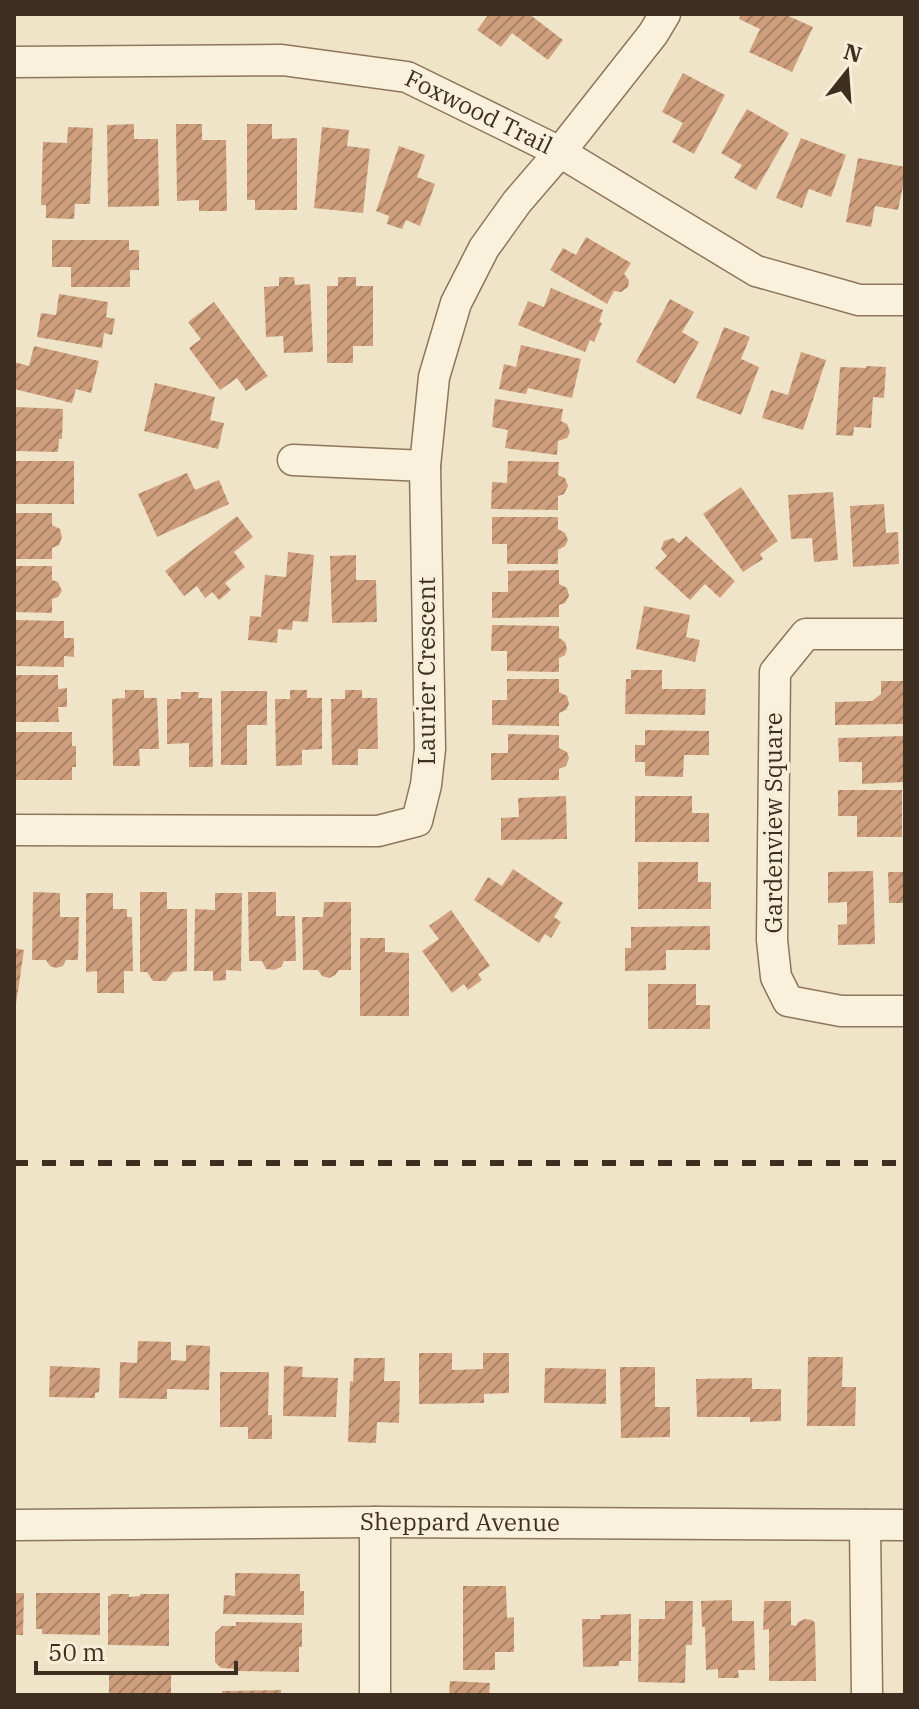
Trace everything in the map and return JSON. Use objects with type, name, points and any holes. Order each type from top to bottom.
[{"type":"street","name":"Laurier Crescent","points":[[14,830],[378,831],[417,821],[426,785],[430,749],[425,466],[434,377],[456,303],[484,248],[517,202],[653,34],[665,14]]},
{"type":"street","name":"Foxwood Trail","points":[[14,62],[282,60],[407,77],[560,152],[756,271],[859,300],[905,300]]},
{"type":"street","points":[[293,460],[425,466]]},
{"type":"street","name":"Gardenview Square","points":[[905,634],[806,634],[775,672],[772,940],[776,977],[788,1001],[841,1011],[905,1011]]},
{"type":"street","points":[[375,1522],[375,1695]]},
{"type":"street","name":"Sheppard Avenue","points":[[14,1525],[375,1522],[905,1525]]},
{"type":"street","points":[[865,1525],[867,1695]]},
{"type":"building","points":[[489,14],[529,14],[563,40],[548,60],[512,33],[501,47],[477,30]]},
{"type":"building","points":[[741,14],[784,14],[813,27],[792,72],[749,52],[760,29],[739,19]]},
{"type":"building","points":[[683,73],[725,95],[694,154],[672,142],[683,123],[662,112]]},
{"type":"building","points":[[747,109],[789,133],[756,190],[734,178],[742,165],[721,153]]},
{"type":"building","points":[[134,124],[134,139],[158,139],[159,206],[108,207],[107,125]]},
{"type":"building","points":[[176,124],[202,124],[202,140],[226,140],[227,211],[199,211],[199,200],[177,201]]},
{"type":"building","points":[[247,124],[272,124],[272,139],[297,138],[297,210],[255,210],[255,200],[247,200]]},
{"type":"building","points":[[68,127],[93,128],[90,204],[75,204],[74,219],[46,218],[46,205],[41,205],[43,142],[67,143]]},
{"type":"building","points":[[322,127],[349,130],[347,146],[370,149],[363,213],[314,208]]},
{"type":"building","points":[[801,138],[846,155],[831,197],[809,189],[802,208],[776,198]]},
{"type":"building","points":[[399,146],[425,155],[417,177],[435,184],[420,226],[406,220],[402,229],[387,224],[389,216],[376,211]]},
{"type":"building","points":[[858,158],[905,167],[898,210],[875,206],[871,227],[846,222]]},
{"type":"building","points":[[586,237],[631,263],[624,274],[629,280],[628,287],[621,292],[614,291],[607,304],[550,270],[563,248],[576,255]]},
{"type":"building","points":[[52,240],[129,240],[129,250],[139,250],[139,270],[130,270],[130,287],[71,287],[71,267],[52,267]]},
{"type":"building","points":[[279,277],[294,277],[295,285],[310,284],[313,352],[284,353],[283,336],[266,337],[264,287],[279,286]]},
{"type":"building","points":[[338,277],[356,277],[356,286],[373,286],[373,346],[353,346],[353,363],[327,363],[327,286],[338,286]]},
{"type":"building","points":[[551,288],[603,310],[599,322],[602,323],[594,342],[590,340],[585,352],[518,325],[528,301],[544,307]]},
{"type":"building","points":[[59,294],[108,302],[106,317],[115,319],[112,335],[104,333],[102,348],[37,337],[41,313],[56,315]]},
{"type":"building","points":[[670,299],[694,312],[682,332],[699,342],[675,384],[636,362]]},
{"type":"building","points":[[214,302],[268,376],[246,391],[237,378],[220,390],[189,348],[201,339],[188,322]]},
{"type":"building","points":[[724,327],[750,337],[741,359],[759,367],[741,415],[696,398]]},
{"type":"building","points":[[521,345],[581,359],[572,398],[528,388],[526,394],[499,389],[504,364],[516,367]]},
{"type":"building","points":[[34,346],[99,361],[91,393],[76,389],[72,403],[14,389],[14,362],[29,366]]},
{"type":"building","points":[[801,352],[826,360],[803,430],[762,418],[771,390],[788,395]]},
{"type":"building","points":[[840,367],[886,367],[884,398],[873,397],[871,428],[854,427],[853,436],[836,435]]},
{"type":"building","points":[[155,383],[215,397],[210,420],[224,423],[218,449],[144,431]]},
{"type":"building","points":[[495,399],[563,409],[561,421],[567,424],[570,432],[567,438],[558,441],[557,455],[505,448],[508,430],[492,427]]},
{"type":"building","points":[[16,407],[63,409],[62,439],[59,439],[58,452],[14,451]]},
{"type":"building","points":[[14,461],[74,461],[74,504],[14,504]]},
{"type":"building","points":[[508,461],[559,462],[558,475],[565,478],[568,486],[564,494],[558,496],[558,510],[491,509],[492,482],[507,483]]},
{"type":"building","points":[[187,473],[195,490],[219,480],[229,504],[157,537],[138,494]]},
{"type":"building","points":[[741,487],[778,541],[760,554],[763,559],[743,572],[703,514]]},
{"type":"building","points":[[833,492],[838,560],[814,562],[812,538],[791,539],[788,495]]},
{"type":"building","points":[[884,504],[886,533],[898,532],[899,564],[853,567],[850,506]]},
{"type":"building","points":[[14,513],[52,513],[52,525],[60,529],[62,537],[59,545],[52,548],[52,559],[14,559]]},
{"type":"building","points":[[237,516],[253,537],[234,552],[245,567],[225,583],[231,590],[219,600],[212,592],[205,598],[197,586],[184,596],[165,571]]},
{"type":"building","points":[[492,517],[558,517],[558,529],[565,533],[568,540],[558,550],[558,564],[507,564],[507,544],[492,544]]},
{"type":"building","points":[[686,536],[735,581],[720,598],[705,584],[690,600],[655,568],[667,556],[661,549],[664,541],[673,538],[679,543]]},
{"type":"building","points":[[288,552],[314,555],[308,622],[293,621],[292,630],[278,629],[277,643],[248,640],[250,616],[261,617],[265,575],[286,577]]},
{"type":"building","points":[[356,555],[356,580],[376,580],[377,622],[332,623],[330,556]]},
{"type":"building","points":[[14,566],[52,566],[52,580],[58,582],[62,591],[52,599],[52,613],[14,612]]},
{"type":"building","points":[[559,570],[559,584],[567,588],[569,596],[565,603],[559,605],[559,617],[492,618],[492,592],[508,592],[508,571]]},
{"type":"building","points":[[644,606],[690,615],[686,637],[700,640],[695,662],[636,649]]},
{"type":"building","points":[[14,620],[64,621],[64,638],[74,638],[74,657],[64,656],[64,667],[14,666]]},
{"type":"building","points":[[492,625],[559,626],[559,638],[565,642],[567,649],[565,655],[559,658],[559,672],[507,671],[507,651],[491,651]]},
{"type":"building","points":[[631,670],[662,670],[662,689],[706,689],[705,715],[625,714],[626,679],[631,679]]},
{"type":"building","points":[[14,675],[58,675],[58,689],[67,688],[67,707],[58,707],[59,722],[14,722]]},
{"type":"building","points":[[507,679],[559,679],[559,692],[567,696],[569,704],[566,710],[559,713],[559,726],[492,725],[492,700],[507,700]]},
{"type":"building","points":[[881,681],[905,681],[905,724],[835,725],[835,702],[872,701],[881,694]]},
{"type":"building","points":[[125,690],[144,690],[144,698],[157,698],[159,749],[139,749],[140,766],[113,766],[112,699],[125,698]]},
{"type":"building","points":[[290,690],[307,690],[307,698],[322,698],[322,749],[302,750],[302,765],[276,766],[275,699],[290,699]]},
{"type":"building","points":[[345,690],[362,690],[362,698],[377,698],[378,749],[358,749],[358,765],[332,765],[331,699],[345,699]]},
{"type":"building","points":[[221,691],[267,691],[267,725],[247,725],[247,765],[221,765]]},
{"type":"building","points":[[181,692],[199,692],[198,698],[212,698],[213,767],[189,767],[189,743],[167,744],[167,699],[181,699]]},
{"type":"building","points":[[645,730],[709,731],[709,755],[684,755],[683,777],[645,776],[645,762],[635,762],[635,745],[645,745]]},
{"type":"building","points":[[14,732],[72,732],[76,767],[72,767],[72,780],[16,780]]},
{"type":"building","points":[[508,734],[559,735],[559,748],[567,752],[569,758],[566,766],[559,769],[559,780],[491,780],[491,753],[508,753]]},
{"type":"building","points":[[905,736],[905,782],[862,784],[862,762],[839,762],[838,738]]},
{"type":"building","points":[[838,790],[902,790],[902,837],[857,837],[857,816],[838,816]]},
{"type":"building","points":[[566,796],[567,839],[501,840],[501,818],[519,817],[518,798]]},
{"type":"building","points":[[635,796],[692,796],[692,813],[709,813],[709,842],[635,842]]},
{"type":"building","points":[[638,862],[698,862],[698,882],[711,882],[711,909],[638,909]]},
{"type":"building","points":[[513,869],[563,903],[554,917],[561,922],[551,938],[545,934],[539,943],[474,900],[488,877],[502,886]]},
{"type":"building","points":[[873,871],[875,944],[838,945],[838,925],[847,924],[847,902],[828,903],[828,872]]},
{"type":"building","points":[[888,872],[905,872],[905,903],[889,903]]},
{"type":"building","points":[[33,892],[60,893],[60,917],[79,917],[78,960],[66,960],[63,966],[56,968],[46,960],[32,960]]},
{"type":"building","points":[[140,892],[167,892],[167,909],[187,909],[187,971],[173,972],[166,981],[153,981],[147,972],[140,972]]},
{"type":"building","points":[[248,892],[276,892],[276,916],[295,916],[296,961],[284,961],[281,967],[274,970],[266,969],[262,961],[249,961]]},
{"type":"building","points":[[86,893],[113,893],[113,909],[127,909],[127,917],[132,917],[133,971],[124,971],[124,993],[97,993],[97,971],[86,972]]},
{"type":"building","points":[[215,893],[242,893],[241,971],[226,970],[226,980],[213,981],[213,971],[194,971],[195,909],[215,910]]},
{"type":"building","points":[[324,902],[351,902],[351,970],[339,970],[329,978],[322,976],[318,970],[303,970],[302,917],[323,917]]},
{"type":"building","points":[[451,910],[490,966],[478,974],[482,980],[468,990],[464,984],[452,993],[422,951],[439,939],[429,926]]},
{"type":"building","points":[[710,926],[710,950],[666,950],[666,970],[625,971],[625,948],[631,948],[631,927]]},
{"type":"building","points":[[360,938],[385,938],[385,952],[409,953],[409,1016],[360,1016]]},
{"type":"building","points":[[14,948],[24,950],[16,1004],[14,1004]]},
{"type":"building","points":[[648,984],[696,984],[696,1005],[710,1005],[710,1029],[648,1029]]},
{"type":"building","points":[[138,1341],[171,1342],[171,1360],[186,1361],[186,1345],[210,1346],[209,1390],[167,1389],[167,1399],[119,1398],[120,1362],[137,1363]]},
{"type":"building","points":[[419,1353],[452,1353],[452,1370],[483,1369],[483,1353],[509,1353],[509,1393],[484,1394],[484,1403],[419,1404]]},
{"type":"building","points":[[808,1357],[843,1357],[842,1387],[856,1387],[855,1426],[807,1426]]},
{"type":"building","points":[[354,1358],[385,1358],[384,1381],[400,1381],[399,1423],[377,1422],[376,1443],[348,1442]]},
{"type":"building","points":[[50,1366],[100,1368],[99,1392],[95,1393],[95,1398],[49,1397]]},
{"type":"building","points":[[284,1366],[303,1367],[302,1377],[338,1378],[336,1417],[283,1416]]},
{"type":"building","points":[[620,1367],[655,1367],[655,1407],[670,1407],[670,1437],[621,1438]]},
{"type":"building","points":[[545,1368],[606,1369],[606,1404],[544,1403]]},
{"type":"building","points":[[220,1372],[269,1372],[268,1415],[272,1415],[272,1439],[248,1439],[248,1427],[220,1427]]},
{"type":"building","points":[[752,1378],[752,1389],[781,1389],[781,1421],[750,1422],[750,1417],[697,1417],[696,1379]]},
{"type":"building","points":[[235,1573],[300,1574],[304,1615],[223,1614],[224,1595],[235,1596]]},
{"type":"building","points":[[463,1586],[506,1586],[507,1618],[514,1617],[514,1652],[495,1652],[495,1670],[463,1670]]},
{"type":"building","points":[[14,1593],[24,1593],[23,1635],[14,1635]]},
{"type":"building","points":[[36,1593],[100,1593],[100,1635],[42,1634],[42,1629],[36,1629]]},
{"type":"building","points":[[129,1594],[129,1597],[169,1594],[169,1646],[108,1645],[108,1596]]},
{"type":"building","points":[[732,1600],[732,1621],[754,1621],[755,1670],[738,1670],[739,1678],[718,1678],[718,1669],[706,1670],[701,1601]]},
{"type":"building","points":[[665,1601],[693,1601],[692,1645],[686,1645],[685,1683],[638,1682],[639,1619],[665,1619]]},
{"type":"building","points":[[764,1601],[791,1601],[791,1625],[796,1626],[805,1619],[815,1623],[816,1681],[769,1681],[769,1629],[763,1630]]},
{"type":"building","points":[[631,1614],[631,1661],[619,1661],[619,1666],[583,1667],[582,1619]]},
{"type":"building","points":[[236,1622],[302,1623],[299,1672],[221,1668],[215,1662],[215,1633],[222,1626],[236,1626]]},
{"type":"building","points":[[109,1675],[171,1675],[171,1695],[109,1695]]},
{"type":"building","points":[[450,1681],[490,1683],[489,1695],[449,1695]]},
{"type":"building","points":[[281,1690],[281,1695],[222,1695],[222,1691]]},
{"type":"railway","points":[[14,1163],[905,1163]]}]
